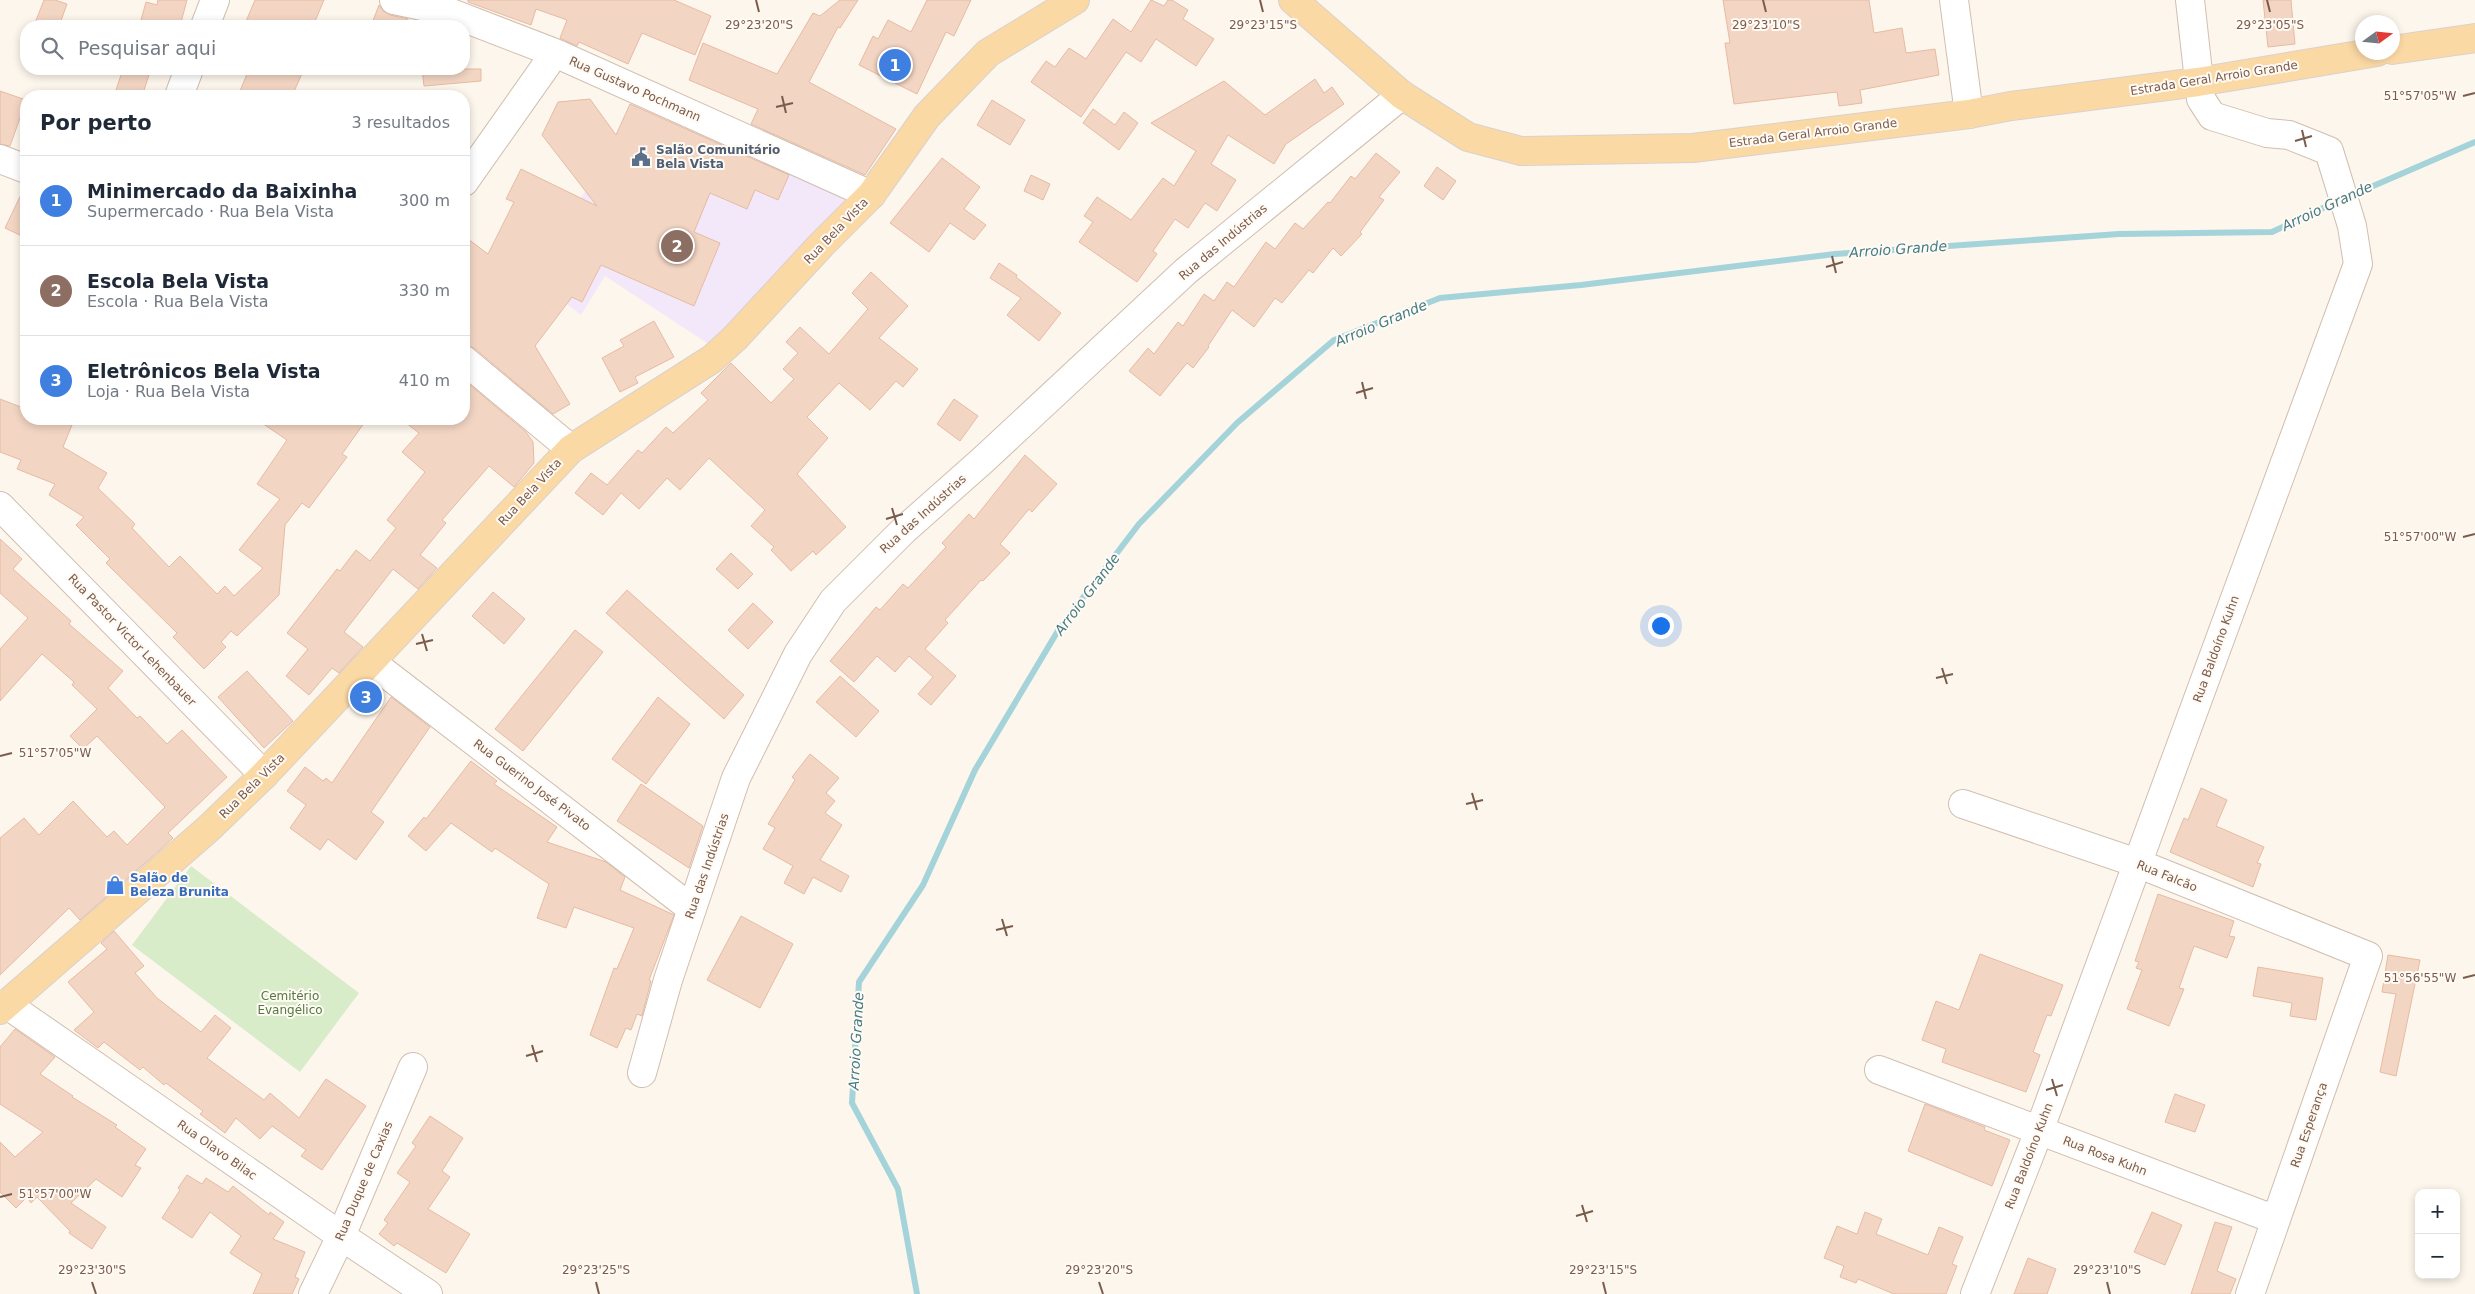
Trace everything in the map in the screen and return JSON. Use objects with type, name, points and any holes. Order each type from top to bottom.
[{"type":"main road","name":"Rua Bela Vista","points":[[3,1007],[208,829],[264,776],[571,449],[712,358],[735,338],[822,244],[871,195],[927,116],[988,53],[1075,0]]},
{"type":"main road","name":"Estrada Geral Arroio Grande","points":[[1293,0],[1402,95],[1468,137],[1521,151],[1693,148],[1969,114],[2011,106],[2198,82],[2355,56]]},
{"type":"main road","points":[[2400,49],[2475,38]]},
{"type":"street","points":[[207,20],[215,0]]},
{"type":"street","name":"Rua Gustavo Pochmann","points":[[394,0],[446,11],[469,20]]},
{"type":"street","points":[[1954,0],[1969,114]]},
{"type":"street","points":[[2190,0],[2198,82]]},
{"type":"street","name":"Rua Gustavo Pochmann","points":[[470,20],[555,53],[871,195]]},
{"type":"street","points":[[470,173],[555,53]]},
{"type":"street","points":[[181,90],[187,75]]},
{"type":"street","name":"Rua Baldoíno Kuhn","points":[[1974,1294],[2039,1131],[2358,264],[2352,226],[2329,151],[2289,135],[2267,133],[2212,116],[2201,99],[2198,82]]},
{"type":"street","name":"Rua das Indústrias","points":[[642,1072],[668,980],[736,778],[798,654],[833,601],[904,530],[983,460],[1186,271],[1402,95]]},
{"type":"street","points":[[0,159],[20,167]]},
{"type":"street","points":[[470,365],[571,449]]},
{"type":"street","name":"Rua Pastor Victor Lehenbauer","points":[[0,506],[264,776]]},
{"type":"street","name":"Rua Guerino José Pivato","points":[[371,662],[692,909]]},
{"type":"street","name":"Rua Falcão","points":[[1963,804],[2137,863],[2368,956]]},
{"type":"street","name":"Rua Esperança","points":[[2250,1294],[2368,956]]},
{"type":"street","name":"Rua Olavo Bilac","points":[[3,1007],[428,1294]]},
{"type":"street","name":"Rua Duque de Caxias","points":[[313,1294],[341,1236],[413,1067]]},
{"type":"street","name":"Rua Rosa Kuhn","points":[[1879,1070],[2276,1220]]},
{"type":"shaded area","points":[[693,123],[845,200],[710,345],[605,276],[581,315],[533,279],[587,188],[650,217]]},
{"type":"green space","name":"Cemitério Evangélico","points":[[191,866],[359,993],[300,1072],[132,945]]},
{"type":"building","points":[[44,0],[55,0],[67,4],[61,20],[36,20]]},
{"type":"building","points":[[158,0],[187,0],[182,20],[141,20],[146,2],[157,5]]},
{"type":"building","points":[[255,0],[324,0],[316,20],[247,20]]},
{"type":"building","points":[[468,0],[674,0],[711,16],[695,55],[642,33],[628,64],[579,42],[577,46],[560,38],[567,20],[536,9],[531,25],[468,2]]},
{"type":"building","points":[[840,0],[858,0],[840,28],[838,27],[809,82],[896,129],[865,175],[751,124],[758,109],[689,80],[703,43],[777,74],[813,13],[820,16]]},
{"type":"building","points":[[927,0],[971,0],[954,36],[946,32],[917,94],[859,65],[873,36],[878,39],[888,20],[911,32]]},
{"type":"building","points":[[1151,0],[1164,6],[1168,0],[1172,0],[1188,10],[1183,19],[1214,39],[1196,66],[1156,39],[1141,62],[1126,52],[1081,117],[1031,82],[1046,61],[1055,67],[1069,48],[1086,59],[1113,19],[1131,32]]},
{"type":"building","points":[[1723,0],[1869,0],[1874,33],[1902,28],[1906,53],[1935,49],[1939,75],[1860,90],[1862,103],[1839,106],[1837,92],[1734,104],[1725,43],[1730,43]]},
{"type":"building","points":[[2263,0],[2291,0],[2295,44],[2268,47]]},
{"type":"building","points":[[379,5],[383,11],[390,15],[408,19],[408,20],[373,20]]},
{"type":"building","points":[[470,69],[481,69],[481,81],[424,86],[423,75],[470,75]]},
{"type":"building","points":[[121,75],[149,75],[144,90],[116,90]]},
{"type":"building","points":[[247,75],[301,75],[295,90],[240,90]]},
{"type":"building","points":[[1315,79],[1324,93],[1332,87],[1344,104],[1286,144],[1274,164],[1228,135],[1211,164],[1236,180],[1217,211],[1205,203],[1188,228],[1175,219],[1153,251],[1157,254],[1137,282],[1079,242],[1093,222],[1084,216],[1097,197],[1131,220],[1163,178],[1174,186],[1196,151],[1151,123],[1224,81],[1265,115]]},
{"type":"building","points":[[0,91],[20,98],[20,118],[10,146],[0,144]]},
{"type":"building","points":[[590,99],[616,135],[630,104],[789,175],[778,200],[755,190],[747,209],[710,193],[694,232],[720,243],[694,306],[601,265],[582,302],[572,297],[535,346],[570,404],[553,414],[474,348],[470,347],[470,240],[488,254],[514,202],[506,199],[521,169],[597,206],[542,135],[558,102]]},
{"type":"building","points":[[992,100],[1025,120],[1010,145],[977,125]]},
{"type":"building","points":[[1093,109],[1115,125],[1124,112],[1138,123],[1119,150],[1083,123]]},
{"type":"building","points":[[1376,153],[1400,172],[1379,197],[1384,200],[1360,232],[1362,234],[1341,256],[1333,248],[1313,273],[1309,270],[1282,303],[1275,298],[1254,327],[1232,310],[1209,347],[1193,368],[1187,363],[1160,396],[1129,371],[1148,348],[1154,354],[1178,322],[1183,326],[1204,294],[1214,301],[1227,282],[1234,287],[1266,242],[1275,249],[1295,223],[1303,229],[1328,202],[1330,203],[1351,176],[1355,179]]},
{"type":"building","points":[[942,158],[980,187],[964,209],[986,225],[974,240],[950,223],[929,252],[890,223]]},
{"type":"building","points":[[1437,167],[1456,181],[1443,200],[1424,186]]},
{"type":"building","points":[[1031,175],[1050,184],[1043,200],[1024,191]]},
{"type":"building","points":[[20,197],[20,235],[5,228]]},
{"type":"building","points":[[999,263],[1017,275],[1016,277],[1061,313],[1039,341],[1007,315],[1021,298],[990,278]]},
{"type":"building","points":[[871,272],[908,306],[879,338],[918,369],[903,387],[896,381],[870,410],[839,383],[807,417],[828,438],[797,474],[846,527],[816,555],[813,551],[791,571],[771,550],[774,547],[751,526],[765,510],[709,458],[680,490],[667,478],[639,509],[621,493],[603,515],[575,493],[591,473],[607,485],[638,450],[642,453],[666,427],[673,433],[708,400],[701,393],[731,363],[771,403],[794,379],[783,369],[798,353],[786,342],[800,327],[829,354],[868,309],[852,293]]},
{"type":"building","points":[[654,321],[674,357],[635,377],[638,383],[620,392],[602,358],[624,346],[620,340]]},
{"type":"building","points":[[470,385],[526,432],[533,442],[534,463],[514,487],[489,466],[442,520],[446,523],[420,555],[437,568],[418,589],[393,569],[344,632],[363,647],[339,673],[332,668],[309,695],[286,676],[308,649],[287,633],[337,569],[340,571],[356,550],[370,561],[396,528],[387,520],[425,472],[402,452],[419,433],[409,425],[470,425]]},
{"type":"building","points":[[0,399],[20,407],[20,425],[72,425],[63,447],[107,473],[98,488],[135,524],[132,528],[169,567],[180,556],[217,594],[225,586],[234,596],[263,568],[239,550],[280,499],[257,484],[287,440],[265,425],[363,425],[342,454],[347,457],[309,508],[302,503],[285,525],[279,595],[237,636],[231,631],[221,642],[226,647],[204,669],[173,637],[177,633],[106,563],[110,559],[76,525],[84,517],[49,495],[55,484],[17,469],[21,460],[0,452]]},
{"type":"building","points":[[954,399],[978,416],[960,441],[937,424]]},
{"type":"building","points":[[1025,455],[1057,484],[1032,512],[1029,509],[1000,544],[1010,553],[983,581],[981,580],[945,620],[948,623],[925,649],[956,676],[931,705],[918,694],[933,677],[909,656],[895,672],[877,656],[854,682],[830,661],[876,607],[880,610],[903,584],[908,588],[946,547],[942,543],[969,514],[974,519]]},
{"type":"building","points":[[0,539],[22,559],[13,569],[71,621],[69,624],[123,671],[108,688],[137,718],[140,716],[167,744],[182,730],[227,777],[168,833],[173,838],[80,920],[69,908],[0,975],[0,838],[24,818],[39,835],[73,801],[107,837],[114,831],[127,845],[165,807],[97,736],[83,749],[70,736],[97,709],[72,685],[74,682],[42,654],[0,701],[0,649],[28,618],[0,593]]},
{"type":"building","points":[[731,553],[753,574],[738,589],[716,569]]},
{"type":"building","points":[[627,590],[744,695],[724,719],[606,613]]},
{"type":"building","points":[[493,592],[525,619],[504,644],[472,616]]},
{"type":"building","points":[[753,603],[773,622],[748,649],[728,630]]},
{"type":"building","points":[[575,630],[603,652],[523,751],[495,729]]},
{"type":"building","points":[[247,671],[293,721],[264,748],[218,697]]},
{"type":"building","points":[[840,676],[879,711],[856,737],[816,702]]},
{"type":"building","points":[[391,697],[430,727],[371,812],[384,822],[356,860],[328,839],[320,850],[290,828],[306,805],[287,791],[305,767],[323,781],[326,778],[332,783]]},
{"type":"building","points":[[658,697],[690,724],[646,784],[612,759]]},
{"type":"building","points":[[810,754],[839,778],[826,793],[835,801],[825,813],[842,825],[820,860],[849,876],[841,892],[813,877],[804,894],[784,883],[793,866],[763,849],[775,828],[768,824],[795,780],[792,777]]},
{"type":"building","points":[[471,761],[497,781],[494,784],[557,827],[547,842],[606,862],[625,877],[620,890],[674,915],[649,980],[651,981],[642,1016],[637,1014],[631,1030],[626,1028],[617,1048],[590,1035],[614,968],[617,969],[634,928],[574,907],[566,928],[537,918],[549,884],[495,848],[492,852],[451,823],[426,851],[408,836],[424,817],[426,819]]},
{"type":"building","points":[[641,784],[703,826],[689,868],[617,821]]},
{"type":"building","points":[[2201,788],[2227,800],[2216,826],[2264,847],[2257,863],[2261,864],[2253,887],[2170,852],[2184,818],[2188,820]]},
{"type":"building","points":[[2158,894],[2234,921],[2229,936],[2235,937],[2227,958],[2194,946],[2179,988],[2184,989],[2169,1026],[2127,1009],[2142,970],[2136,968],[2139,962],[2135,961]]},
{"type":"building","points":[[741,916],[793,944],[760,1008],[707,980]]},
{"type":"building","points":[[114,931],[144,966],[135,973],[157,998],[201,1032],[215,1015],[231,1028],[207,1058],[264,1100],[270,1093],[299,1118],[326,1079],[366,1106],[322,1170],[301,1156],[306,1150],[272,1126],[260,1139],[236,1118],[225,1133],[200,1114],[203,1111],[166,1083],[164,1085],[143,1067],[140,1070],[104,1042],[98,1048],[74,1030],[94,1012],[68,982],[107,949],[101,943]]},
{"type":"building","points":[[1980,954],[2063,985],[2051,1016],[2047,1015],[2033,1052],[2040,1055],[2026,1092],[1942,1062],[1946,1049],[1922,1040],[1936,1001],[1959,1010]]},
{"type":"building","points":[[2388,955],[2420,960],[2396,1076],[2380,1072],[2396,994],[2382,992]]},
{"type":"building","points":[[2258,967],[2323,978],[2316,1020],[2290,1016],[2292,1003],[2253,996]]},
{"type":"building","points":[[15,1029],[55,1057],[40,1074],[72,1097],[117,1125],[115,1127],[146,1149],[135,1165],[141,1168],[122,1197],[96,1179],[71,1203],[106,1227],[92,1249],[69,1233],[70,1231],[37,1197],[31,1203],[27,1197],[16,1208],[0,1192],[0,1142],[15,1157],[43,1132],[0,1104],[0,1047]]},
{"type":"building","points":[[2175,1094],[2205,1105],[2195,1132],[2165,1122]]},
{"type":"building","points":[[1925,1104],[1985,1127],[1984,1130],[2010,1140],[1992,1186],[1908,1151]]},
{"type":"building","points":[[430,1116],[463,1138],[442,1171],[450,1177],[428,1209],[470,1234],[446,1273],[397,1243],[394,1246],[379,1234],[388,1223],[384,1220],[410,1182],[397,1173],[416,1146],[412,1143]]},
{"type":"building","points":[[187,1175],[202,1184],[206,1178],[228,1192],[233,1186],[269,1215],[270,1212],[284,1222],[273,1239],[305,1252],[295,1277],[299,1279],[292,1294],[253,1294],[262,1274],[230,1253],[241,1236],[210,1212],[192,1238],[162,1218]]},
{"type":"building","points":[[1865,1212],[1882,1219],[1876,1234],[1928,1255],[1939,1227],[1963,1237],[1952,1264],[1957,1266],[1946,1294],[1894,1294],[1858,1279],[1856,1283],[1840,1277],[1844,1266],[1824,1258],[1837,1226],[1857,1234]]},
{"type":"building","points":[[2152,1212],[2182,1225],[2165,1265],[2134,1252]]},
{"type":"building","points":[[2215,1222],[2232,1227],[2217,1271],[2236,1279],[2230,1294],[2191,1294]]},
{"type":"building","points":[[2028,1258],[2056,1269],[2047,1294],[2014,1294]]},
{"type":"waterway","name":"Arroio Grande","points":[[2350,196],[2475,142]]},
{"type":"waterway","name":"Arroio Grande","points":[[917,1294],[898,1189],[852,1103],[859,982],[923,885],[975,770],[1059,629],[1139,524],[1237,423],[1334,340],[1440,298],[1581,285],[1835,254],[2119,234],[2272,232],[2338,201]]},
{"type":"place","name":"Minimercado da Baixinha","points":[[895,65]]},
{"type":"place","name":"Salão Comunitário Bela Vista","points":[[641,157]]},
{"type":"place","name":"Escola Bela Vista","points":[[677,246]]},
{"type":"place","name":"Eletrônicos Bela Vista","points":[[366,697]]},
{"type":"place","name":"Salão de Beleza Brunita","points":[[115,885]]}]
